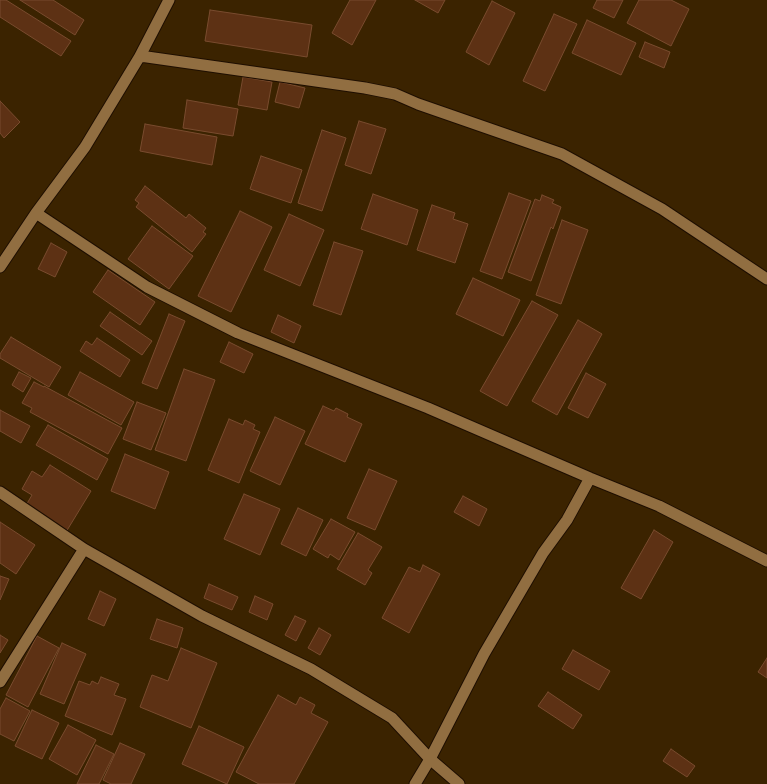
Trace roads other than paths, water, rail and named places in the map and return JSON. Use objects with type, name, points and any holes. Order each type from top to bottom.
[{"type":"street","points":[[0,267],[36,213],[85,147],[140,56],[169,0]]},
{"type":"street","points":[[140,56],[365,88],[395,94],[426,107],[562,154],[662,208],[767,279]]},
{"type":"street","points":[[36,213],[147,287],[238,333],[428,408],[659,506],[767,561]]},
{"type":"street","points":[[415,784],[430,759],[484,654],[543,552],[567,520],[590,478]]},
{"type":"street","points":[[0,492],[84,549],[202,616],[311,669],[392,718],[430,759],[458,784]]},
{"type":"street","points":[[0,682],[84,549]]}]
